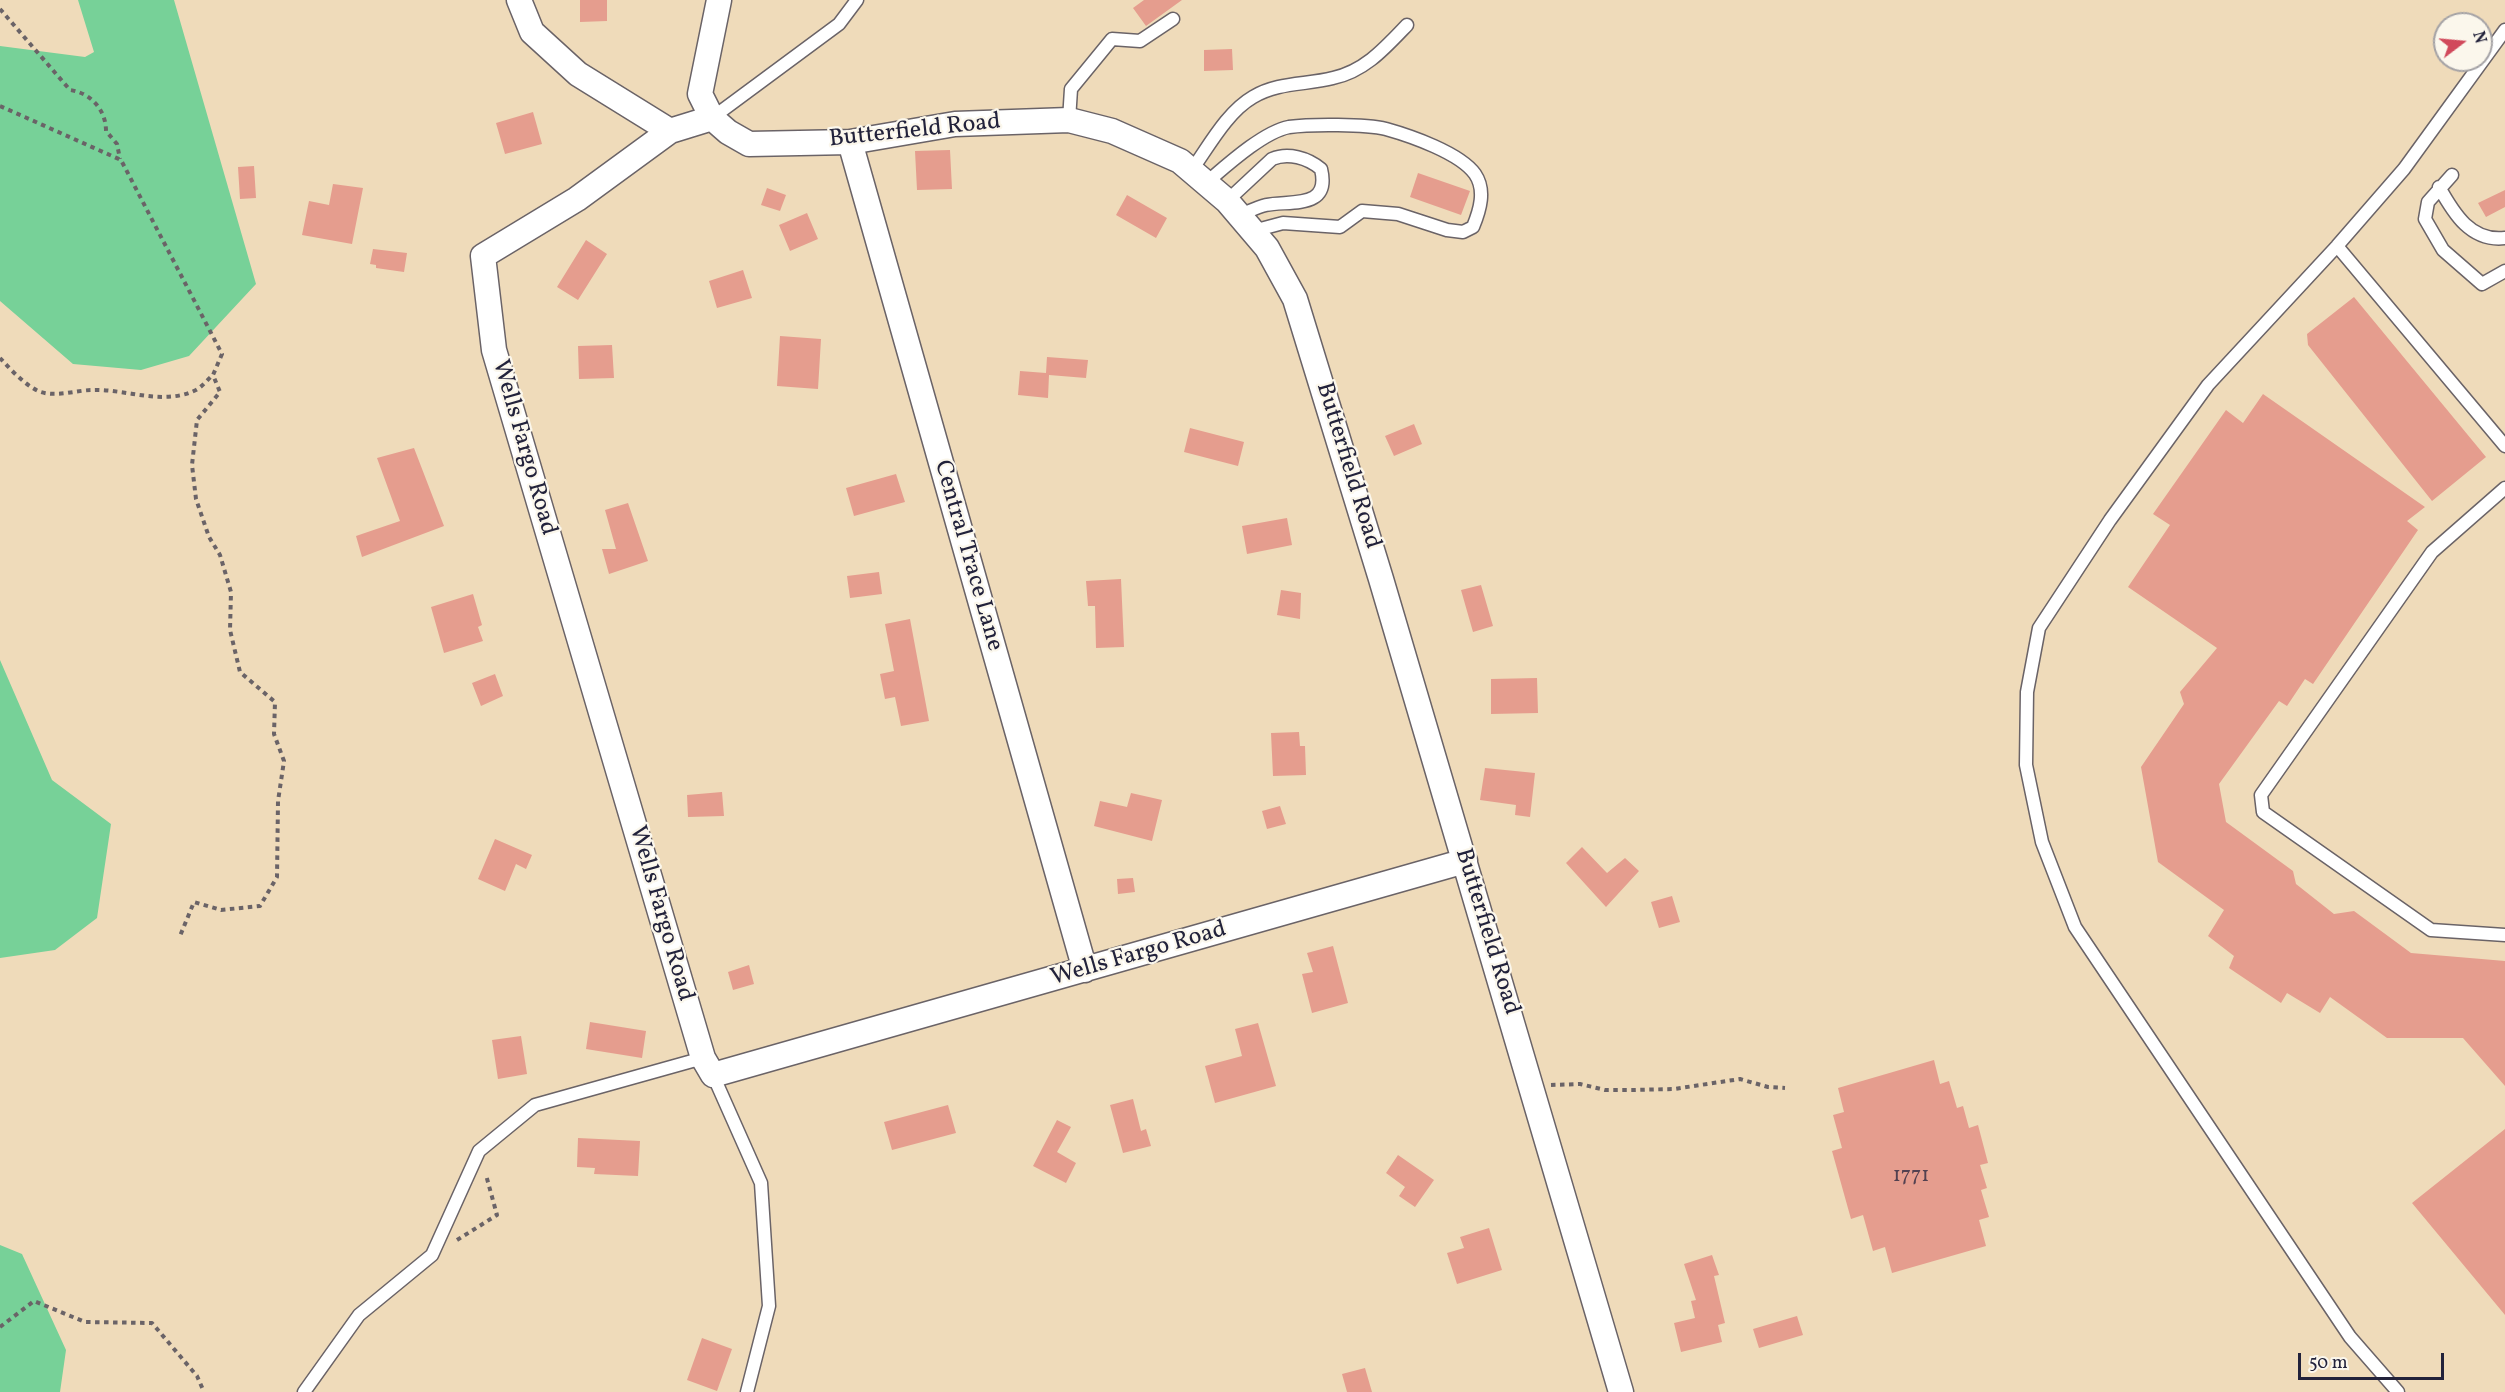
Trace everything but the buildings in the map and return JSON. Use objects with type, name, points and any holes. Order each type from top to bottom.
[{"type":"street","points":[[519,0],[532,32],[578,74],[670,131]]},
{"type":"street","name":"Butterfield Road","points":[[719,0],[700,94],[712,118],[728,132],[749,144],[850,142],[955,124],[1069,120],[1112,131],[1180,161],[1240,216],[1267,248],[1295,299],[1534,1090],[1621,1392]]},
{"type":"street","name":"Wells Fargo Road","points":[[712,118],[670,131],[577,199],[483,256],[494,350],[708,1066],[1085,970],[1465,861]]},
{"type":"street","name":"Central Trace Lane","points":[[850,142],[1085,970]]},
{"type":"lane","points":[[712,118],[840,24],[857,0]]},
{"type":"lane","points":[[1069,120],[1071,89],[1112,39],[1140,41],[1173,19]]},
{"type":"lane","points":[[1198,177],[1221,129],[1251,98],[1272,87],[1334,78],[1359,69],[1382,52],[1407,25]]},
{"type":"lane","points":[[2398,1392],[2350,1337],[2075,927],[2042,842],[2026,765],[2027,692],[2039,628],[2110,520],[2208,385],[2337,246],[2404,169],[2505,30]]},
{"type":"lane","points":[[1198,177],[1288,127],[1338,126],[1385,129],[1462,159],[1476,175],[1481,191],[1479,212],[1473,227],[1463,232],[1447,230],[1398,214],[1374,211],[1362,211],[1340,227],[1283,223],[1240,216]]},
{"type":"lane","points":[[1280,156],[1302,158],[1322,169],[1322,185],[1317,196],[1309,201],[1267,205],[1240,216],[1272,159],[1280,156]]},
{"type":"lane","points":[[2452,175],[2428,202],[2425,219],[2444,250],[2482,284],[2505,271]]},
{"type":"lane","points":[[2439,187],[2449,206],[2467,227],[2489,240],[2505,238]]},
{"type":"lane","points":[[2337,246],[2505,446]]},
{"type":"lane","points":[[2505,488],[2432,552],[2261,795],[2263,812],[2431,930],[2505,935]]},
{"type":"lane","points":[[304,1392],[359,1315],[432,1255],[479,1152],[536,1105],[708,1066],[761,1183],[769,1306],[747,1392]]},
{"type":"path","points":[[0,9],[70,90],[81,91],[94,101],[106,119],[106,131],[117,144],[121,160],[222,354],[213,375],[197,390],[157,399],[127,391],[90,389],[75,394],[39,391],[13,372],[0,358]]},
{"type":"path","points":[[0,106],[121,160]]},
{"type":"path","points":[[180,936],[194,902],[221,910],[260,906],[277,877],[278,801],[284,760],[274,734],[274,702],[240,672],[230,630],[231,592],[220,555],[209,537],[196,499],[192,465],[197,420],[220,392],[213,375]]},
{"type":"path","points":[[1534,1090],[1559,1083],[1580,1084],[1605,1090],[1674,1089],[1740,1079],[1768,1087],[1785,1088]]},
{"type":"path","points":[[432,1255],[497,1215],[479,1152]]},
{"type":"path","points":[[0,1328],[34,1300],[85,1322],[152,1323],[197,1376],[204,1392]]},
{"type":"green space","points":[[78,0],[174,0],[256,284],[189,356],[141,370],[73,364],[0,301],[0,46],[85,57],[94,52]]},
{"type":"green space","points":[[0,660],[52,780],[111,824],[97,918],[55,950],[0,958]]},
{"type":"green space","points":[[0,1245],[22,1254],[66,1350],[60,1392],[0,1392]]}]
